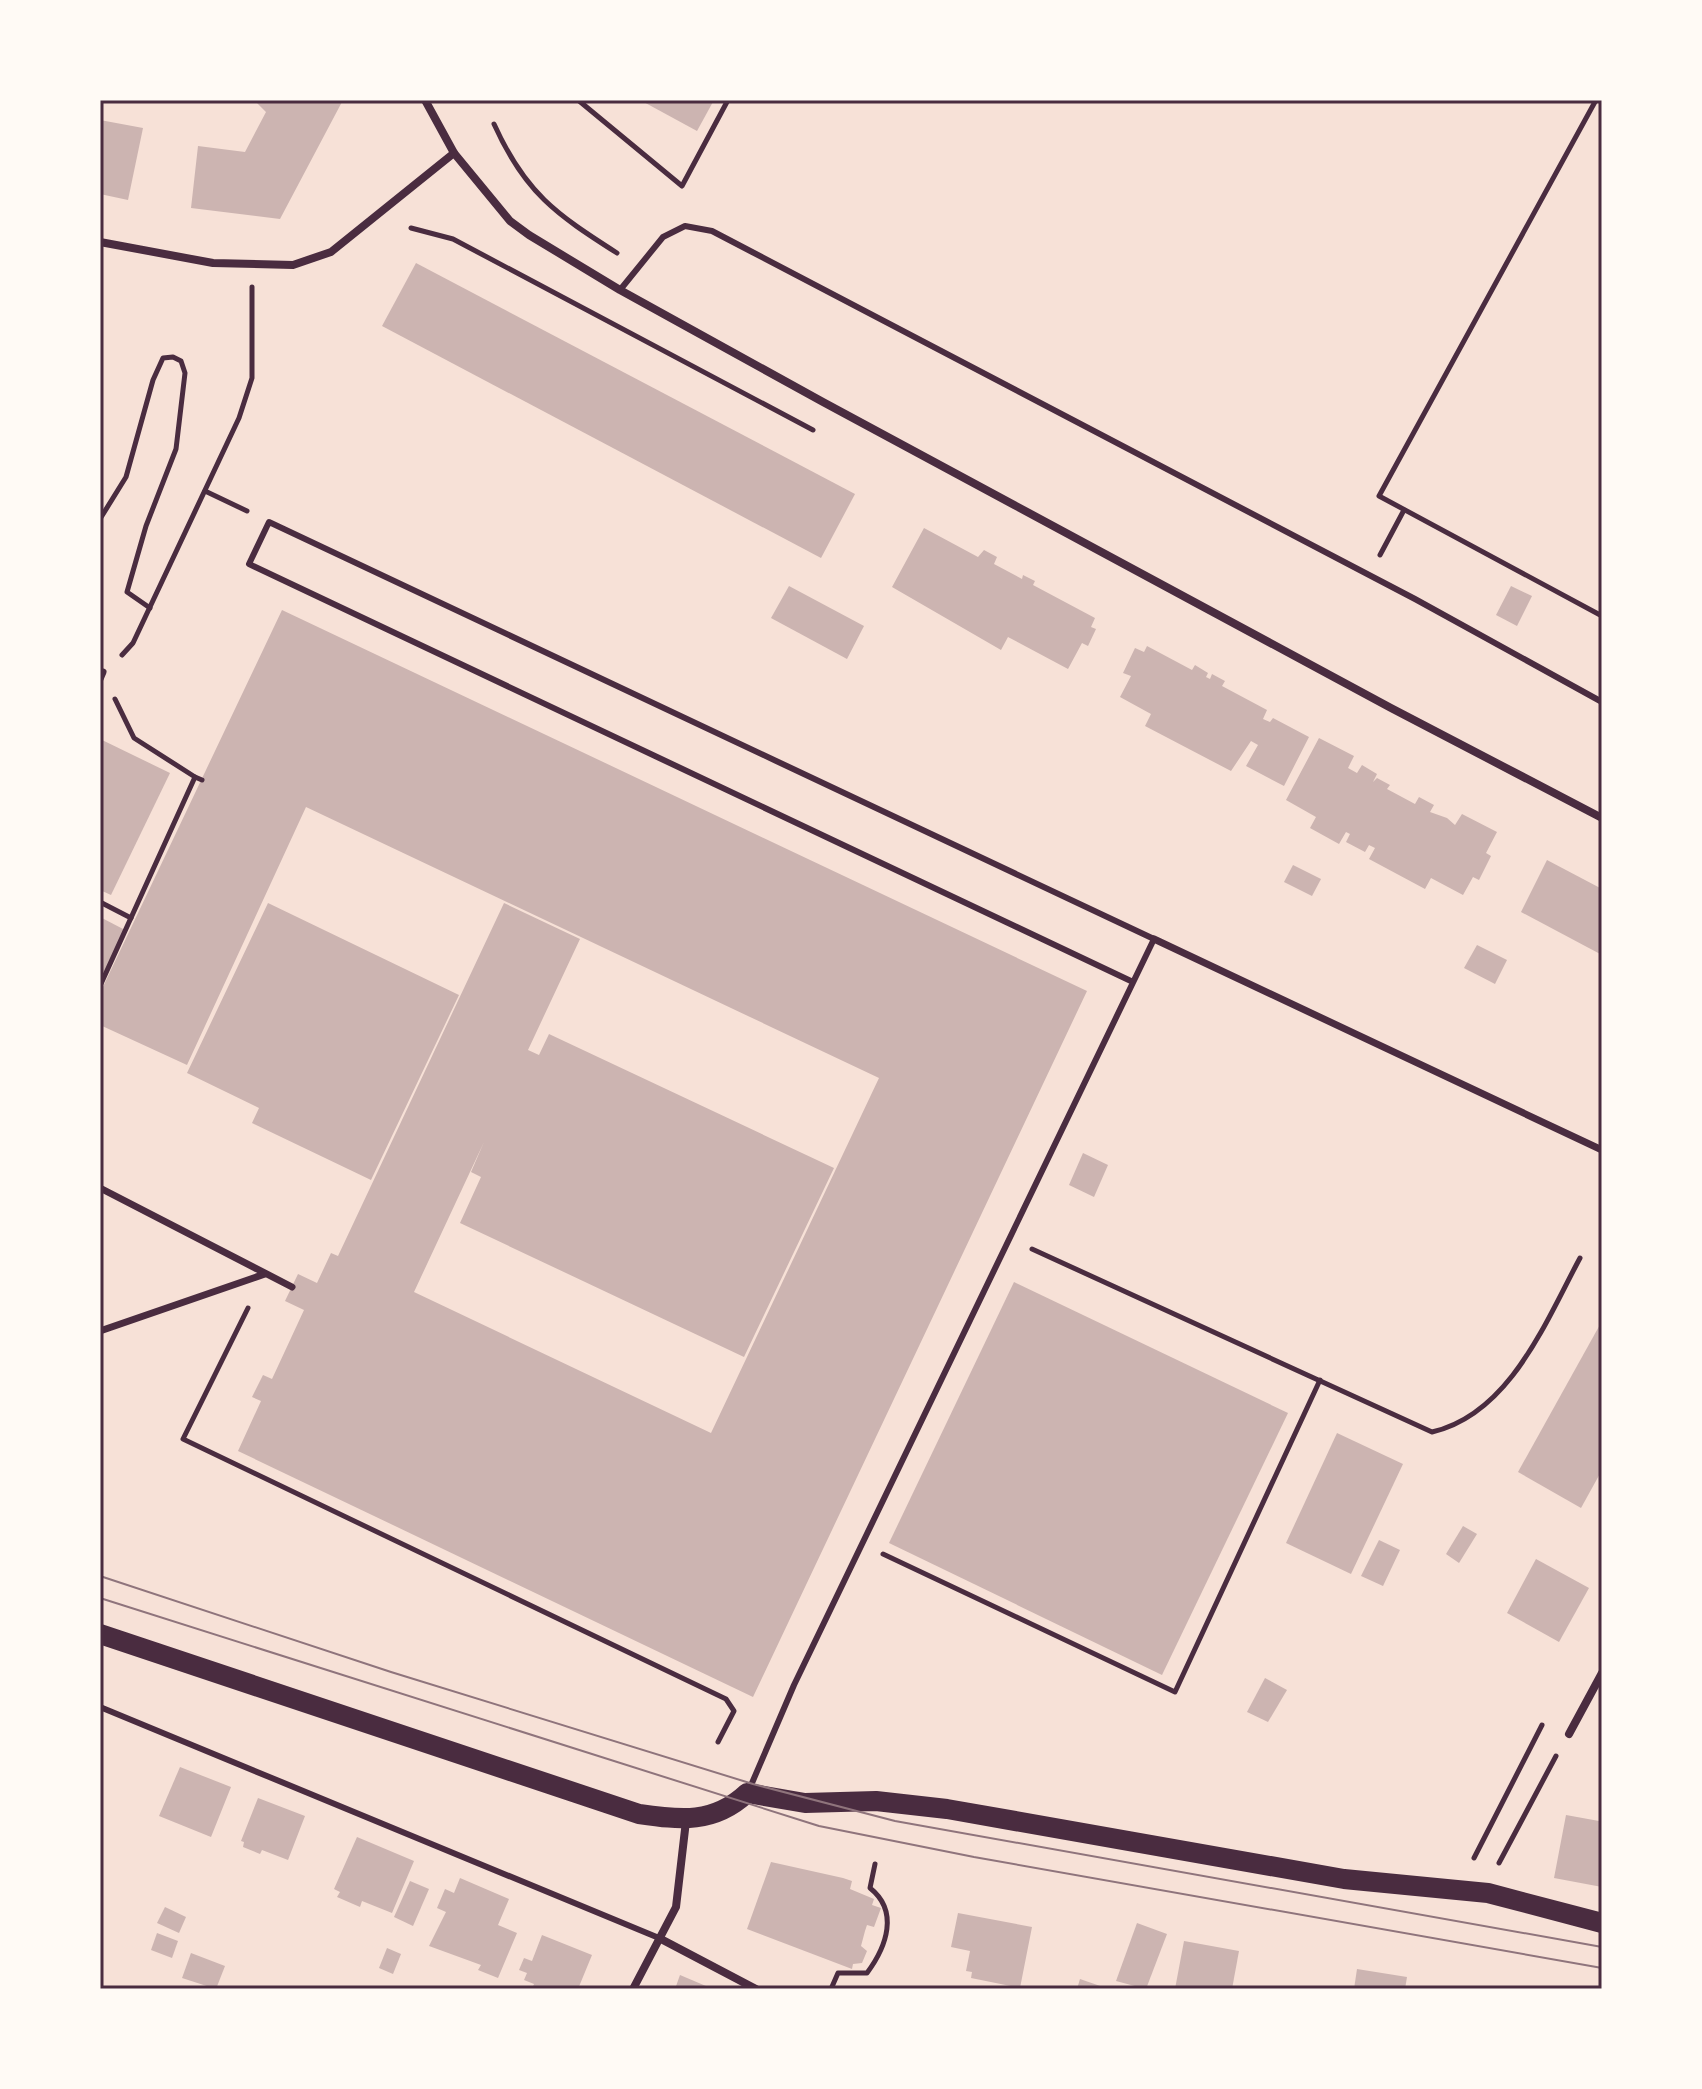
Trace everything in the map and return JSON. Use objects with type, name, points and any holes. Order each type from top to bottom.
[{"type":"main road","points":[[100,1634],[639,1814],[686,1821],[738,1801],[747,1793],[805,1803],[876,1801],[947,1809],[1344,1879],[1488,1893],[1602,1923]]},
{"type":"street","points":[[425,100],[454,153],[510,221],[620,290],[1391,708],[1602,818]]},
{"type":"street","points":[[100,242],[213,263],[293,265],[331,252],[454,153]]},
{"type":"street","points":[[1154,939],[1602,1150]]},
{"type":"street","points":[[100,1188],[292,1287]]},
{"type":"street","points":[[100,1331],[265,1274]]},
{"type":"street","points":[[1569,1734],[1602,1673]]},
{"type":"street","points":[[633,1989],[676,1907],[686,1821]]},
{"type":"street","points":[[659,1938],[756,1989]]},
{"type":"lane","points":[[620,290],[663,237],[685,226],[712,231],[1370,575],[1602,702]]},
{"type":"lane","points":[[747,1793],[794,1685],[1154,939],[269,522],[249,564],[1133,982]]},
{"type":"lane","points":[[100,1707],[659,1938]]},
{"type":"path","points":[[578,100],[682,186],[728,100]]},
{"type":"path","points":[[1599,101],[1379,496],[1602,616]]},
{"type":"path","points":[[202,780],[134,738],[102,676],[133,643],[239,418],[252,378],[252,265]]},
{"type":"path","points":[[100,519],[126,477],[153,380],[163,358],[173,357],[181,361],[185,373],[176,449],[146,526],[127,592],[150,608]]},
{"type":"path","points":[[205,491],[269,522]]},
{"type":"path","points":[[1370,575],[1404,510]]},
{"type":"path","points":[[100,986],[195,777]]},
{"type":"path","points":[[100,902],[131,918]]},
{"type":"path","points":[[1009,1241],[1038,1251],[1432,1432],[1451,1427],[1504,1387],[1534,1342],[1580,1258]]},
{"type":"path","points":[[265,1274],[183,1439],[726,1699],[734,1711],[718,1742]]},
{"type":"path","points":[[864,1545],[1175,1692],[1320,1380]]},
{"type":"path","points":[[1469,1868],[1545,1720]]},
{"type":"path","points":[[1494,1871],[1569,1734]]},
{"type":"path","points":[[831,1989],[838,1973],[867,1973],[879,1957],[890,1916],[883,1899],[870,1888],[875,1864]]},
{"type":"building","points":[[254,100],[343,100],[280,219],[191,208],[198,146],[245,152],[266,112]]},
{"type":"building","points":[[640,100],[714,100],[697,131]]},
{"type":"building","points":[[100,120],[143,128],[128,200],[100,194]]},
{"type":"building","points":[[416,263],[855,494],[821,558],[382,326]]},
{"type":"building","points":[[924,528],[978,557],[984,550],[997,557],[994,564],[1022,579],[1023,575],[1035,581],[1033,585],[1095,618],[1091,627],[1096,629],[1088,646],[1082,643],[1068,669],[1008,637],[1001,650],[892,587]]},
{"type":"building","points":[[789,586],[864,626],[847,659],[771,618]]},
{"type":"building","points":[[1511,586],[1532,596],[1517,626],[1496,615]]},
{"type":"building","points":[[282,610],[1087,991],[753,1697],[238,1451],[261,1401],[252,1397],[263,1375],[272,1379],[304,1310],[285,1301],[298,1274],[317,1283],[331,1253],[338,1256],[504,903],[580,939],[528,1050],[539,1055],[549,1034],[834,1168],[744,1357],[460,1223],[481,1177],[471,1172],[484,1142],[414,1292],[711,1433],[879,1078],[306,807],[187,1065],[100,1025],[100,993]]},
{"type":"building","points":[[1147,646],[1192,670],[1195,665],[1208,673],[1206,677],[1210,679],[1212,674],[1225,681],[1222,686],[1267,710],[1263,719],[1270,722],[1273,718],[1309,737],[1284,786],[1246,766],[1258,745],[1251,741],[1231,771],[1145,726],[1151,714],[1120,697],[1131,676],[1123,673],[1135,648],[1144,652]]},
{"type":"building","points":[[1319,738],[1354,756],[1348,768],[1357,773],[1362,765],[1377,774],[1373,782],[1377,778],[1390,785],[1387,789],[1415,804],[1419,797],[1434,805],[1430,812],[1447,818],[1455,825],[1462,814],[1497,832],[1486,853],[1491,856],[1479,880],[1473,877],[1463,895],[1431,878],[1425,889],[1369,859],[1375,848],[1369,845],[1365,852],[1346,842],[1350,834],[1346,832],[1339,844],[1310,828],[1316,817],[1286,800]]},
{"type":"building","points":[[100,739],[170,773],[111,895],[100,890]]},
{"type":"building","points":[[1547,860],[1602,889],[1602,955],[1521,912]]},
{"type":"building","points":[[1293,865],[1321,879],[1312,896],[1284,882]]},
{"type":"building","points":[[268,903],[459,995],[371,1180],[252,1123],[259,1108],[187,1073]]},
{"type":"building","points":[[100,917],[125,930],[100,982]]},
{"type":"building","points":[[1477,945],[1507,960],[1495,984],[1464,968]]},
{"type":"building","points":[[1083,1153],[1108,1165],[1094,1197],[1069,1185]]},
{"type":"building","points":[[1014,1282],[1288,1413],[1162,1675],[889,1543]]},
{"type":"building","points":[[1602,1321],[1602,1470],[1581,1508],[1518,1472]]},
{"type":"building","points":[[1337,1433],[1403,1464],[1351,1574],[1286,1543]]},
{"type":"building","points":[[1463,1526],[1477,1534],[1459,1563],[1446,1554]]},
{"type":"building","points":[[1379,1540],[1400,1550],[1383,1586],[1361,1576]]},
{"type":"building","points":[[1536,1559],[1589,1588],[1559,1642],[1507,1613]]},
{"type":"building","points":[[1265,1678],[1287,1690],[1268,1722],[1247,1712]]},
{"type":"building","points":[[180,1767],[231,1787],[211,1837],[159,1816]]},
{"type":"building","points":[[258,1798],[305,1816],[288,1860],[243,1847],[244,1842],[241,1841]]},
{"type":"building","points":[[1600,1814],[1602,1887],[1554,1878],[1566,1815],[1599,1821]]},
{"type":"building","points":[[357,1837],[414,1861],[392,1913],[362,1901],[360,1907],[337,1897],[340,1892],[334,1889]]},
{"type":"building","points":[[771,1862],[852,1881],[850,1889],[874,1899],[872,1905],[881,1908],[874,1927],[867,1925],[861,1946],[867,1951],[862,1963],[853,1964],[852,1969],[747,1929]]},
{"type":"building","points":[[460,1878],[509,1899],[498,1925],[517,1933],[498,1978],[478,1970],[481,1965],[429,1946],[446,1912],[437,1908],[445,1889],[454,1893]]},
{"type":"building","points":[[410,1881],[429,1889],[413,1926],[394,1917]]},
{"type":"building","points":[[165,1907],[186,1917],[179,1933],[157,1923]]},
{"type":"building","points":[[958,1913],[1032,1927],[1020,1988],[971,1978],[972,1972],[966,1971],[970,1951],[951,1947]]},
{"type":"building","points":[[1137,1923],[1167,1934],[1146,1989],[1116,1981]]},
{"type":"building","points":[[157,1933],[178,1941],[172,1958],[151,1950]]},
{"type":"building","points":[[542,1935],[592,1955],[578,1989],[532,1989],[534,1984],[524,1980],[527,1973],[519,1970],[524,1958],[532,1961]]},
{"type":"building","points":[[1184,1941],[1239,1951],[1232,1989],[1175,1989]]},
{"type":"building","points":[[387,1948],[401,1954],[393,1974],[379,1968]]},
{"type":"building","points":[[191,1953],[225,1966],[216,1989],[182,1978]]},
{"type":"building","points":[[1357,1969],[1407,1977],[1405,1989],[1354,1989]]},
{"type":"building","points":[[680,1975],[713,1989],[675,1989]]},
{"type":"building","points":[[1080,1979],[1106,1988],[1106,1989],[1077,1989]]},
{"type":"tram line","points":[[100,1576],[391,1672],[753,1784],[895,1821],[1602,1947]]},
{"type":"tram line","points":[[100,1598],[819,1826],[974,1857],[1602,1968]]}]
